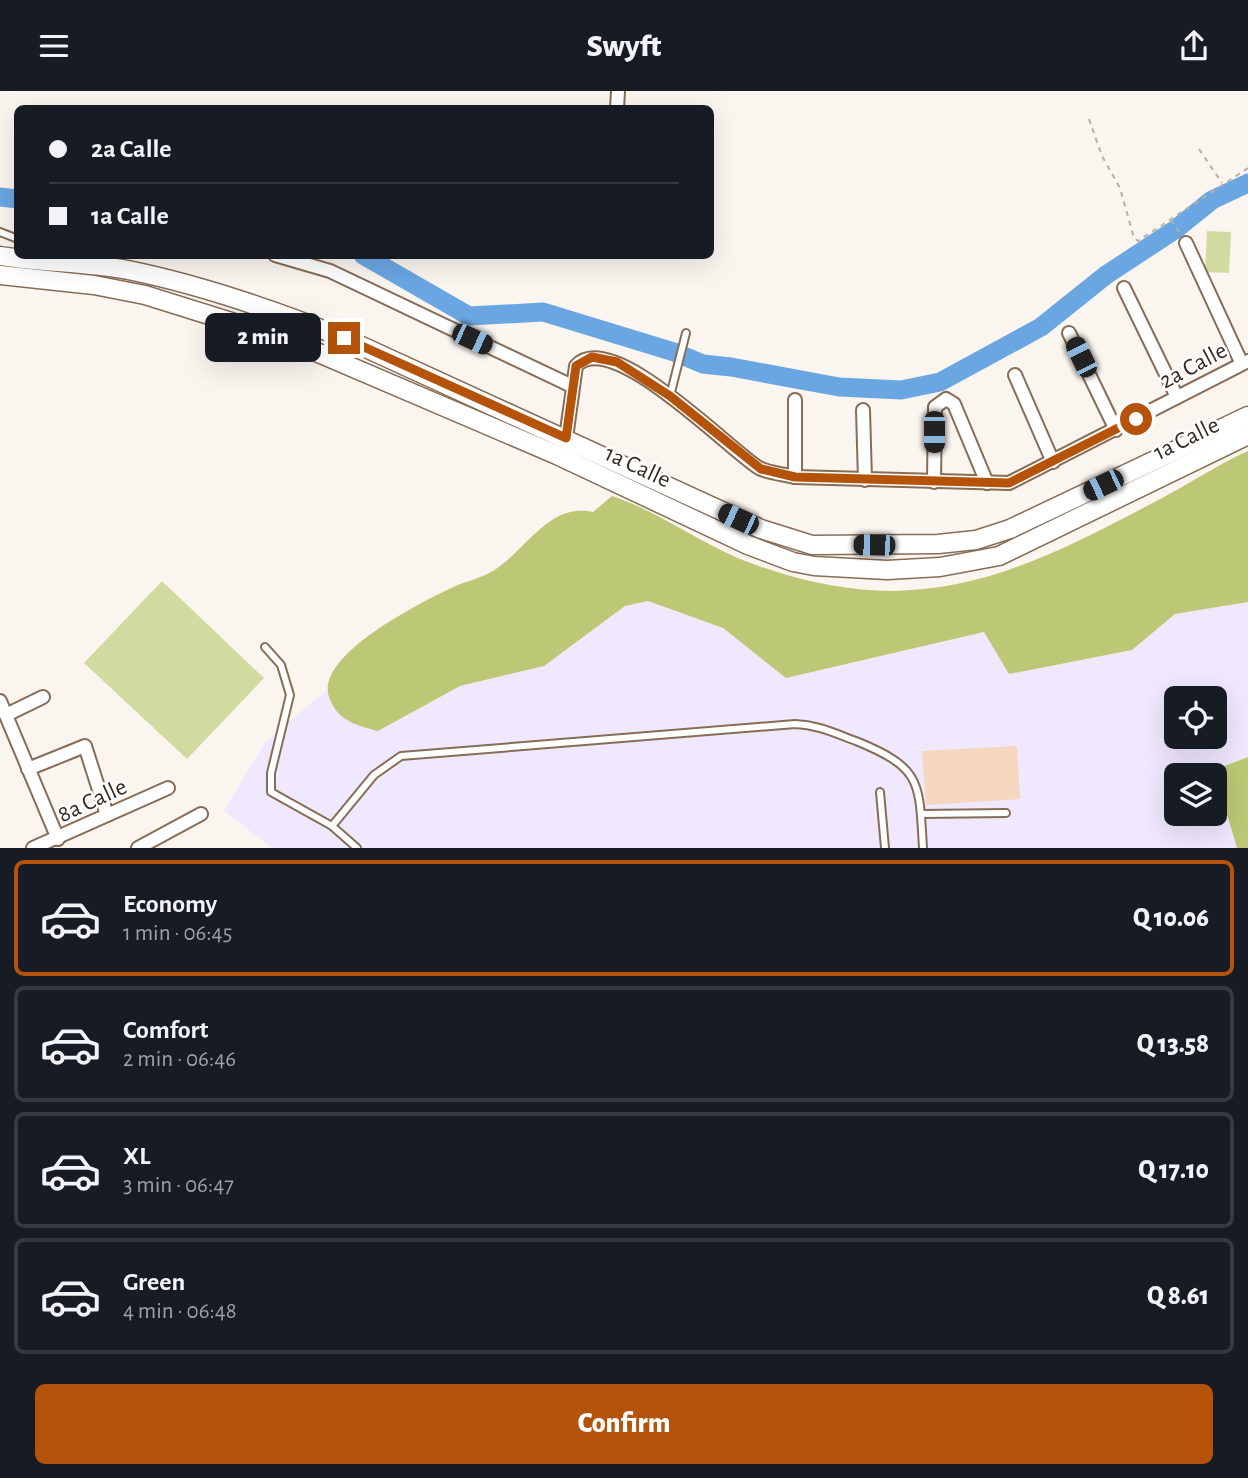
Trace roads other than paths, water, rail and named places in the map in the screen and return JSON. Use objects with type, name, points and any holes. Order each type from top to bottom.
[{"type":"main road","name":"1a Calle","points":[[35,259],[126,270],[243,301],[344,338],[738,519],[798,543],[938,544],[976,540],[1010,529],[1248,416]]},
{"type":"main road","name":"1a Calle","points":[[0,275],[82,284],[145,295],[286,339],[557,454],[759,550],[814,566],[887,570],[949,566],[999,556],[1248,435]]},
{"type":"street","points":[[1184,239],[1245,361]]},
{"type":"street","points":[[289,259],[330,271],[572,386],[566,438]]},
{"type":"street","points":[[1124,288],[1177,397]]},
{"type":"street","points":[[1069,333],[1116,430]]},
{"type":"street","name":"2a Calle","points":[[572,386],[576,366],[583,360],[597,357],[617,362],[670,396],[761,469],[795,477],[1009,483],[1245,361]]},
{"type":"street","points":[[1015,375],[1053,462]]},
{"type":"street","points":[[795,400],[795,477]]},
{"type":"street","points":[[934,482],[934,407],[944,400],[954,404],[987,483]]},
{"type":"street","points":[[863,410],[865,481]]},
{"type":"street","points":[[6,715],[43,697]]},
{"type":"street","points":[[0,701],[58,839]]},
{"type":"street","points":[[28,769],[85,746],[107,815]]},
{"type":"street","name":"8a Calle","points":[[33,848],[168,788]]},
{"type":"street","points":[[138,848],[201,814]]},
{"type":"lane","points":[[670,396],[685,333]]},
{"type":"lane","points":[[265,647],[281,665],[290,695],[271,773],[271,792],[332,826],[357,848]]},
{"type":"lane","points":[[332,826],[374,775],[401,756],[795,724],[820,725],[884,752],[905,765],[917,789],[923,848]]},
{"type":"lane","points":[[880,792],[885,848]]},
{"type":"lane","points":[[921,814],[1006,813]]},
{"type":"waterway","points":[[370,259],[469,316],[543,312],[674,352],[703,364],[839,387],[901,390],[940,382],[1041,327],[1106,275],[1176,229],[1212,200],[1248,183]]},
{"type":"waterway","points":[[0,197],[14,199]]}]
